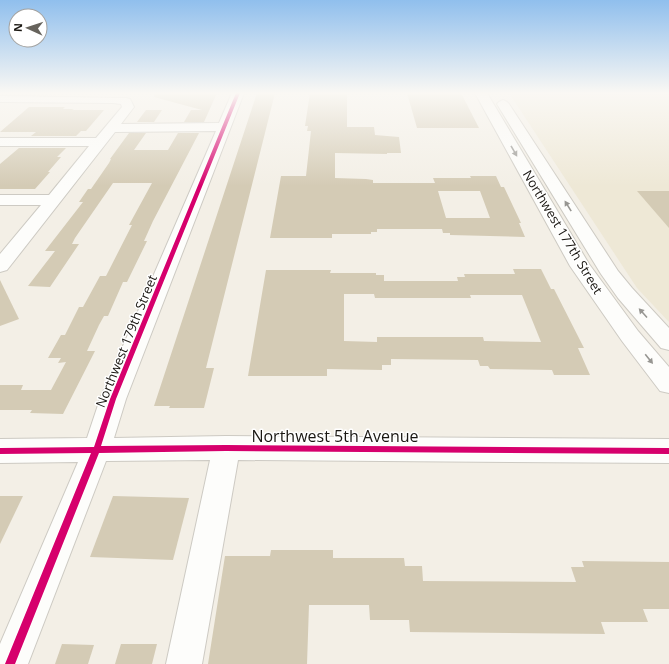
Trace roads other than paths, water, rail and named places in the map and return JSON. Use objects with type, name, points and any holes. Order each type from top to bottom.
[{"type":"street","points":[[0,266],[115,124]]},
{"type":"street","name":"Northwest 179th Street","points":[[10,664],[96,451],[114,399],[225,124]]},
{"type":"street","name":"Northwest 177th Street","points":[[499,124],[580,266],[622,325],[669,384]]},
{"type":"street","name":"Northwest 177th Street","points":[[516,124],[611,274],[625,293],[669,342]]},
{"type":"street","points":[[112,128],[224,127]]},
{"type":"street","points":[[0,142],[100,142]]},
{"type":"street","points":[[0,200],[54,200]]},
{"type":"street","points":[[184,664],[226,448]]},
{"type":"street","name":"Northwest 5th Avenue","points":[[0,451],[96,451],[226,448],[669,451]]}]
